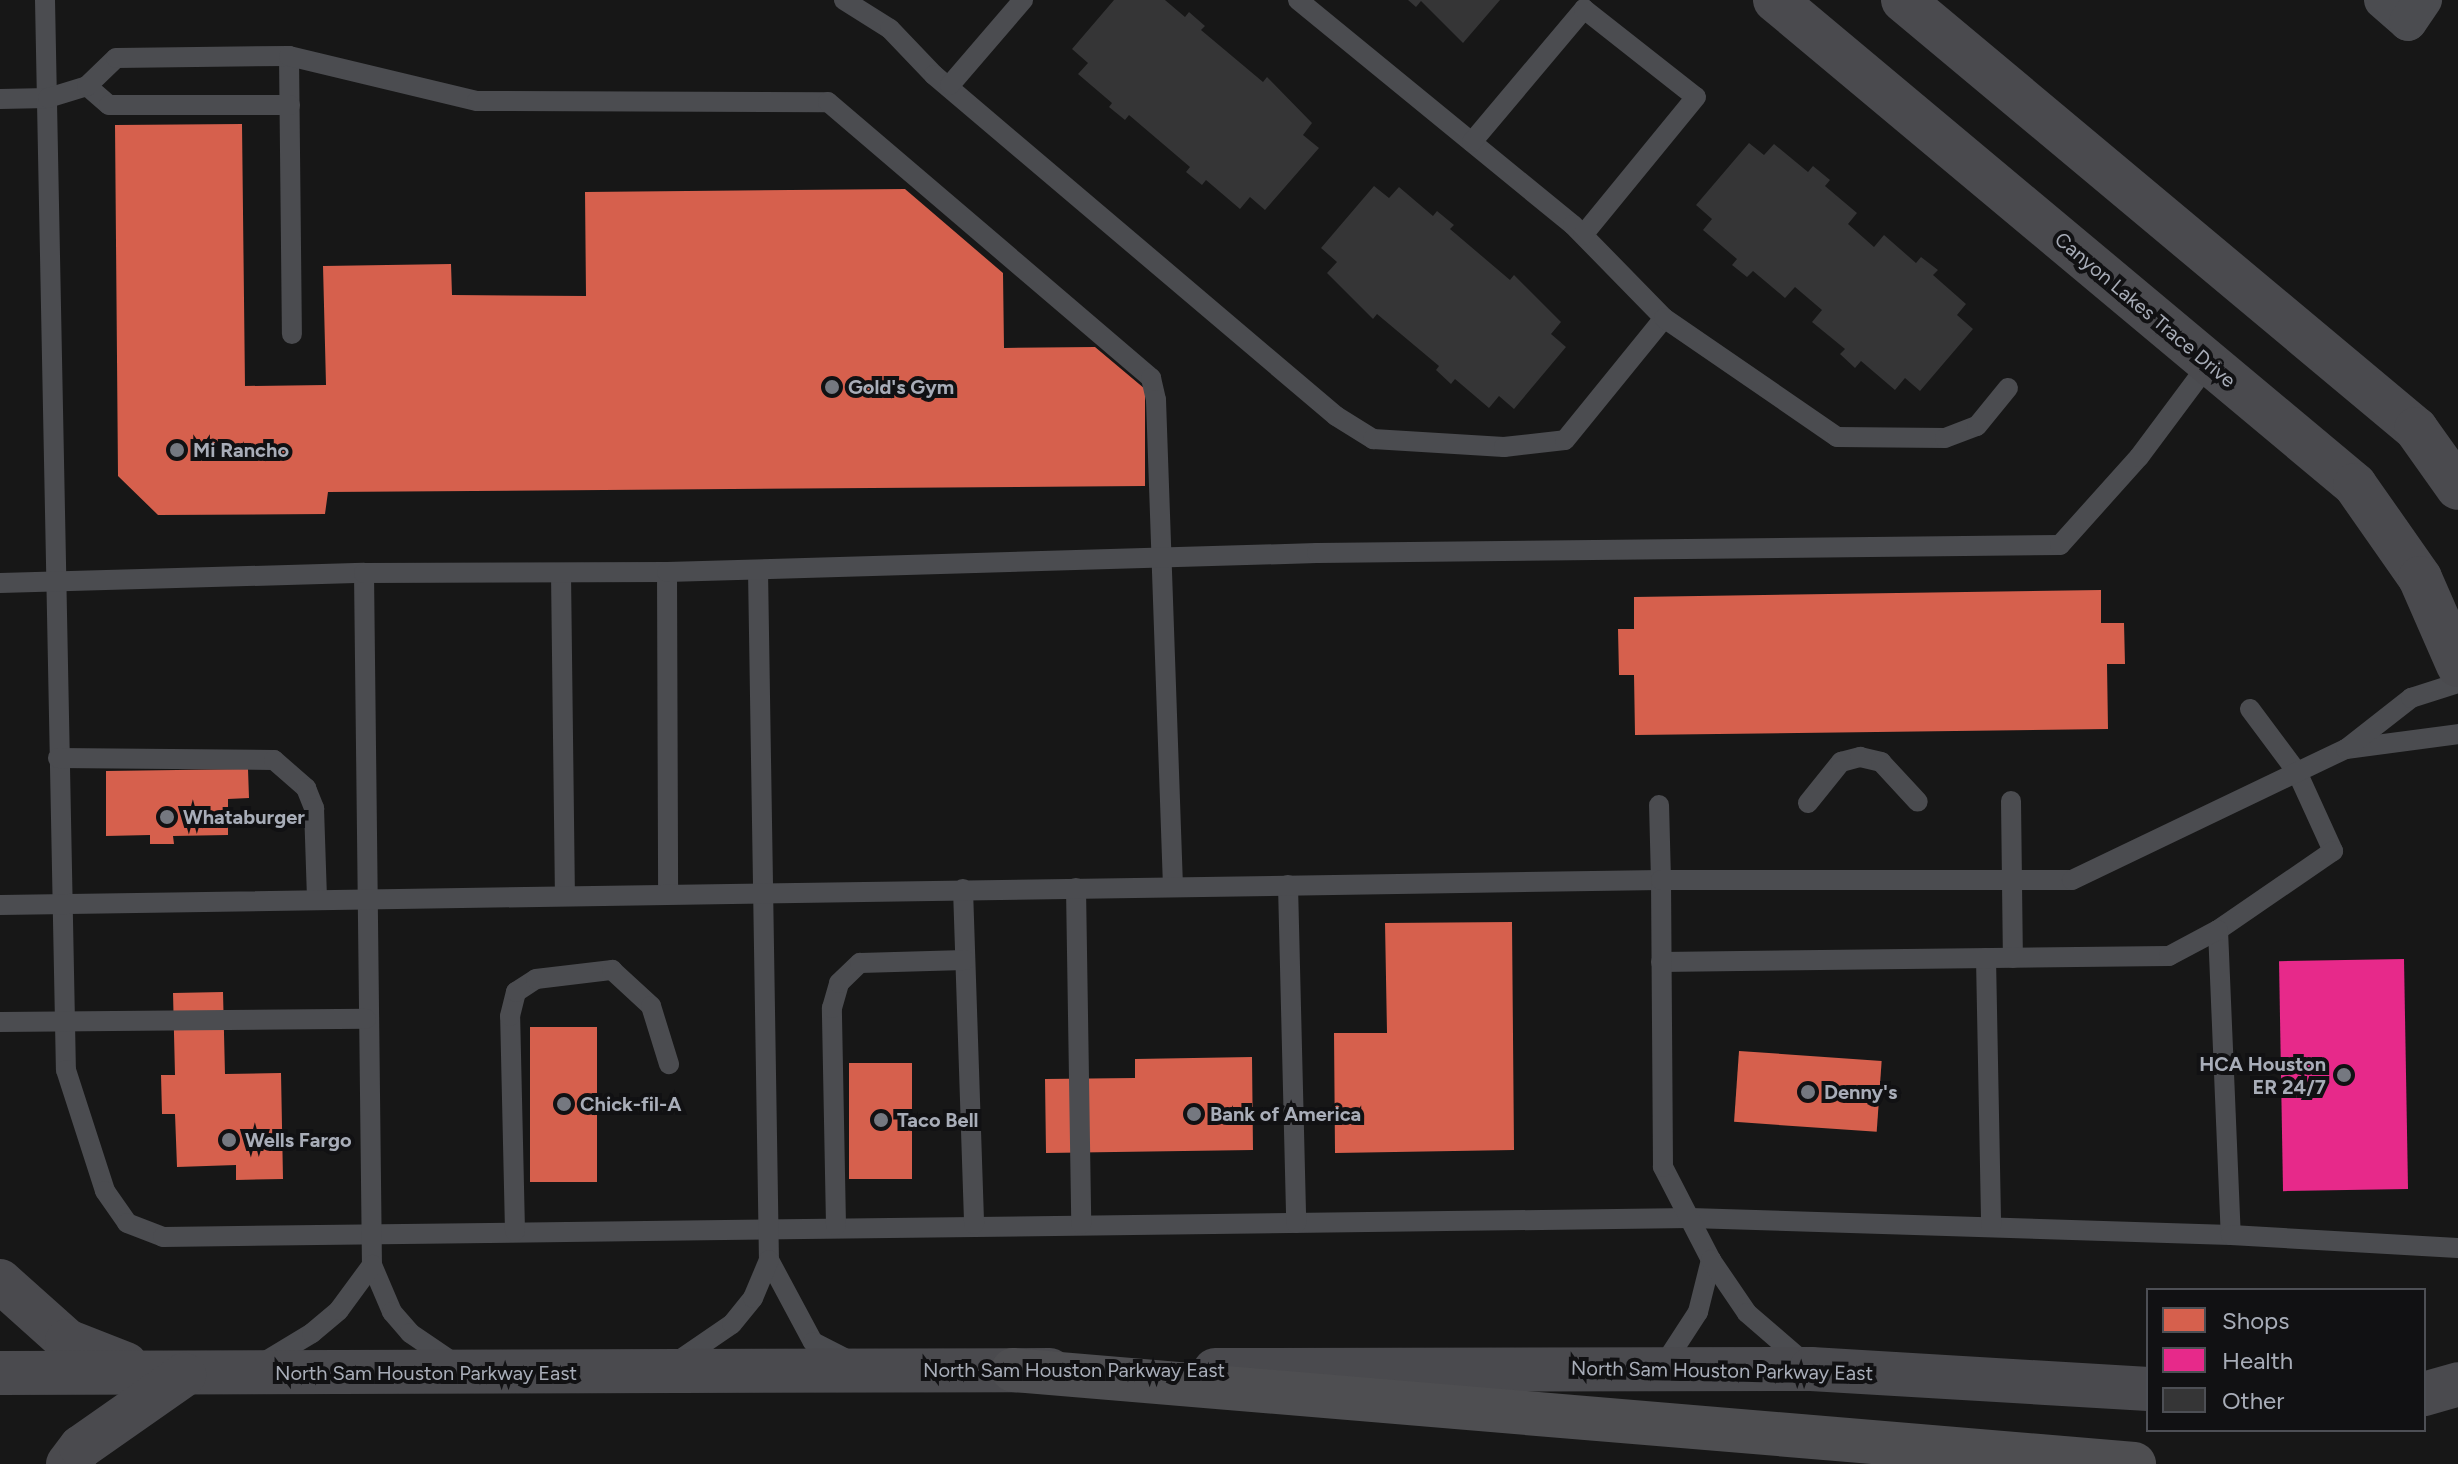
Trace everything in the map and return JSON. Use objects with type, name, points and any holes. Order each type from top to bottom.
[{"type":"highway","points":[[1013,1370],[2134,1464]]},
{"type":"main road","name":"Canyon Lakes Trace Drive","points":[[1775,0],[2355,485],[2420,578],[2458,665]]},
{"type":"main road","points":[[1903,0],[2416,429],[2458,488]]},
{"type":"main road","points":[[0,1281],[67,1341],[105,1359],[184,1375]]},
{"type":"main road","name":"North Sam Houston Parkway East","points":[[0,1373],[184,1375],[1811,1369],[2146,1389]]},
{"type":"main road","points":[[68,1464],[81,1447],[184,1375]]},
{"type":"main road","points":[[2426,1393],[2458,1384]]},
{"type":"main road","points":[[2426,1410],[2458,1411]]},
{"type":"lane","points":[[45,0],[60,904],[66,1070],[105,1191],[127,1223],[163,1237],[768,1225],[1690,1218],[1991,1225],[2458,1248]]},
{"type":"lane","points":[[844,0],[890,29],[934,75],[950,85],[1336,416],[1373,439],[1504,447],[1565,440],[1664,318]]},
{"type":"lane","points":[[950,85],[1023,0]]},
{"type":"lane","points":[[1298,0],[1583,235],[1664,318],[1837,437],[1945,438],[1977,426],[2008,388]]},
{"type":"lane","points":[[1472,142],[1584,9],[1696,97],[1583,235]]},
{"type":"lane","points":[[0,99],[48,98],[87,86],[116,58],[289,56],[477,101],[828,102],[1151,378],[1173,887]]},
{"type":"lane","points":[[289,56],[292,334]]},
{"type":"lane","points":[[87,86],[109,105],[290,105]]},
{"type":"lane","points":[[0,583],[364,573],[667,572],[1161,559],[2060,545],[2139,457],[2209,363]]},
{"type":"lane","points":[[663,1372],[732,1324],[753,1298],[769,1260],[758,570]]},
{"type":"lane","points":[[667,572],[668,894]]},
{"type":"lane","points":[[364,573],[364,898],[372,1265],[392,1312],[410,1333],[471,1372]]},
{"type":"lane","points":[[561,573],[565,895]]},
{"type":"lane","points":[[0,905],[1661,880],[2072,880],[2346,749],[2411,698],[2458,683]]},
{"type":"lane","points":[[1661,962],[2169,956],[2218,930],[2333,851],[2297,772],[2250,709]]},
{"type":"lane","points":[[2346,749],[2458,734]]},
{"type":"lane","points":[[1808,803],[1841,762],[1860,757],[1881,762],[1918,802]]},
{"type":"lane","points":[[58,758],[274,760],[306,788],[314,808],[317,899]]},
{"type":"lane","points":[[2011,801],[2013,958]]},
{"type":"lane","points":[[1659,805],[1663,1167],[1711,1260],[1747,1313],[1811,1369]]},
{"type":"lane","points":[[1288,885],[1296,1223]]},
{"type":"lane","points":[[1076,888],[1081,1224]]},
{"type":"lane","points":[[963,889],[974,1224]]},
{"type":"lane","points":[[2218,930],[2231,1235]]},
{"type":"lane","points":[[1986,958],[1991,1225]]},
{"type":"lane","points":[[836,1225],[832,1008],[839,983],[860,963],[965,960]]},
{"type":"lane","points":[[515,1231],[510,1016],[516,992],[536,979],[570,971],[612,970],[651,1006],[669,1064]]},
{"type":"lane","points":[[0,1022],[366,1019]]},
{"type":"lane","points":[[769,1260],[813,1342],[869,1371]]},
{"type":"lane","points":[[1661,1369],[1698,1312],[1711,1260]]},
{"type":"lane","points":[[243,1373],[312,1333],[346,1302],[372,1265]]},
{"type":"building: Shops","points":[[242,124],[245,386],[326,385],[323,266],[451,264],[452,295],[586,296],[585,192],[905,189],[1003,273],[1004,348],[1095,347],[1145,389],[1145,486],[328,492],[325,514],[158,515],[118,476],[115,125]]},
{"type":"building: Shops","points":[[2101,590],[2101,623],[2124,623],[2125,664],[2107,664],[2108,729],[1635,735],[1634,675],[1619,675],[1618,629],[1634,629],[1634,597]]},
{"type":"building: Shops","name":"Whataburger","points":[[248,769],[249,798],[228,799],[228,835],[173,836],[174,844],[150,844],[150,835],[106,836],[106,771]]},
{"type":"building: Shops","points":[[1512,922],[1514,1150],[1335,1153],[1334,1033],[1387,1033],[1385,923]]},
{"type":"building: Shops","name":"Wells Fargo","points":[[223,992],[225,1074],[281,1073],[283,1179],[236,1180],[236,1165],[177,1167],[175,1114],[162,1114],[161,1075],[175,1075],[173,993]]},
{"type":"building: Shops","name":"Chick-fil-A","points":[[530,1027],[597,1027],[597,1182],[530,1182]]},
{"type":"building: Shops","name":"Denny's","points":[[1739,1051],[1882,1061],[1877,1132],[1734,1122]]},
{"type":"building: Shops","name":"Bank of America","points":[[1252,1057],[1253,1150],[1046,1153],[1045,1079],[1135,1078],[1135,1059]]},
{"type":"building: Shops","name":"Taco Bell","points":[[849,1063],[912,1063],[912,1179],[849,1179]]},
{"type":"building: Health","name":"HCA Houston ER 24/7","points":[[2404,959],[2408,1189],[2283,1191],[2279,961]]},
{"type":"building: Other","points":[[1114,0],[1165,0],[1185,17],[1189,12],[1205,26],[1201,30],[1263,82],[1267,77],[1312,123],[1303,135],[1319,148],[1265,210],[1250,197],[1240,209],[1206,180],[1202,185],[1186,172],[1190,167],[1129,115],[1125,120],[1109,107],[1112,103],[1078,74],[1088,63],[1072,49]]},
{"type":"building: Other","points":[[1408,0],[1500,0],[1463,43],[1421,1],[1416,7]]},
{"type":"building: Other","points":[[1749,143],[1764,155],[1774,144],[1808,172],[1813,166],[1830,180],[1825,186],[1857,213],[1848,224],[1874,247],[1884,235],[1916,263],[1921,257],[1938,270],[1933,275],[1966,304],[1957,315],[1973,329],[1920,391],[1905,378],[1895,390],[1861,361],[1855,368],[1840,354],[1845,349],[1812,322],[1822,310],[1795,287],[1785,298],[1753,271],[1747,277],[1732,265],[1737,259],[1703,230],[1712,219],[1696,205]]},
{"type":"building: Other","points":[[1374,186],[1389,198],[1399,187],[1433,216],[1437,211],[1454,225],[1450,229],[1510,280],[1514,275],[1561,322],[1551,334],[1566,347],[1514,409],[1499,396],[1489,408],[1455,379],[1451,384],[1436,370],[1439,366],[1377,314],[1373,319],[1327,273],[1337,262],[1321,248]]},
{"type":"place","name":"Gold's Gym","points":[[832,387]]},
{"type":"place","name":"Mi Rancho","points":[[177,450]]},
{"type":"place","name":"Whataburger","points":[[167,817]]},
{"type":"place","name":"HCA Houston ER 24/7","points":[[2344,1075]]},
{"type":"place","name":"Denny's","points":[[1808,1092]]},
{"type":"place","name":"Chick-fil-A","points":[[564,1104]]},
{"type":"place","name":"Bank of America","points":[[1194,1114]]},
{"type":"place","name":"Taco Bell","points":[[881,1120]]},
{"type":"place","name":"Wells Fargo","points":[[229,1140]]}]
